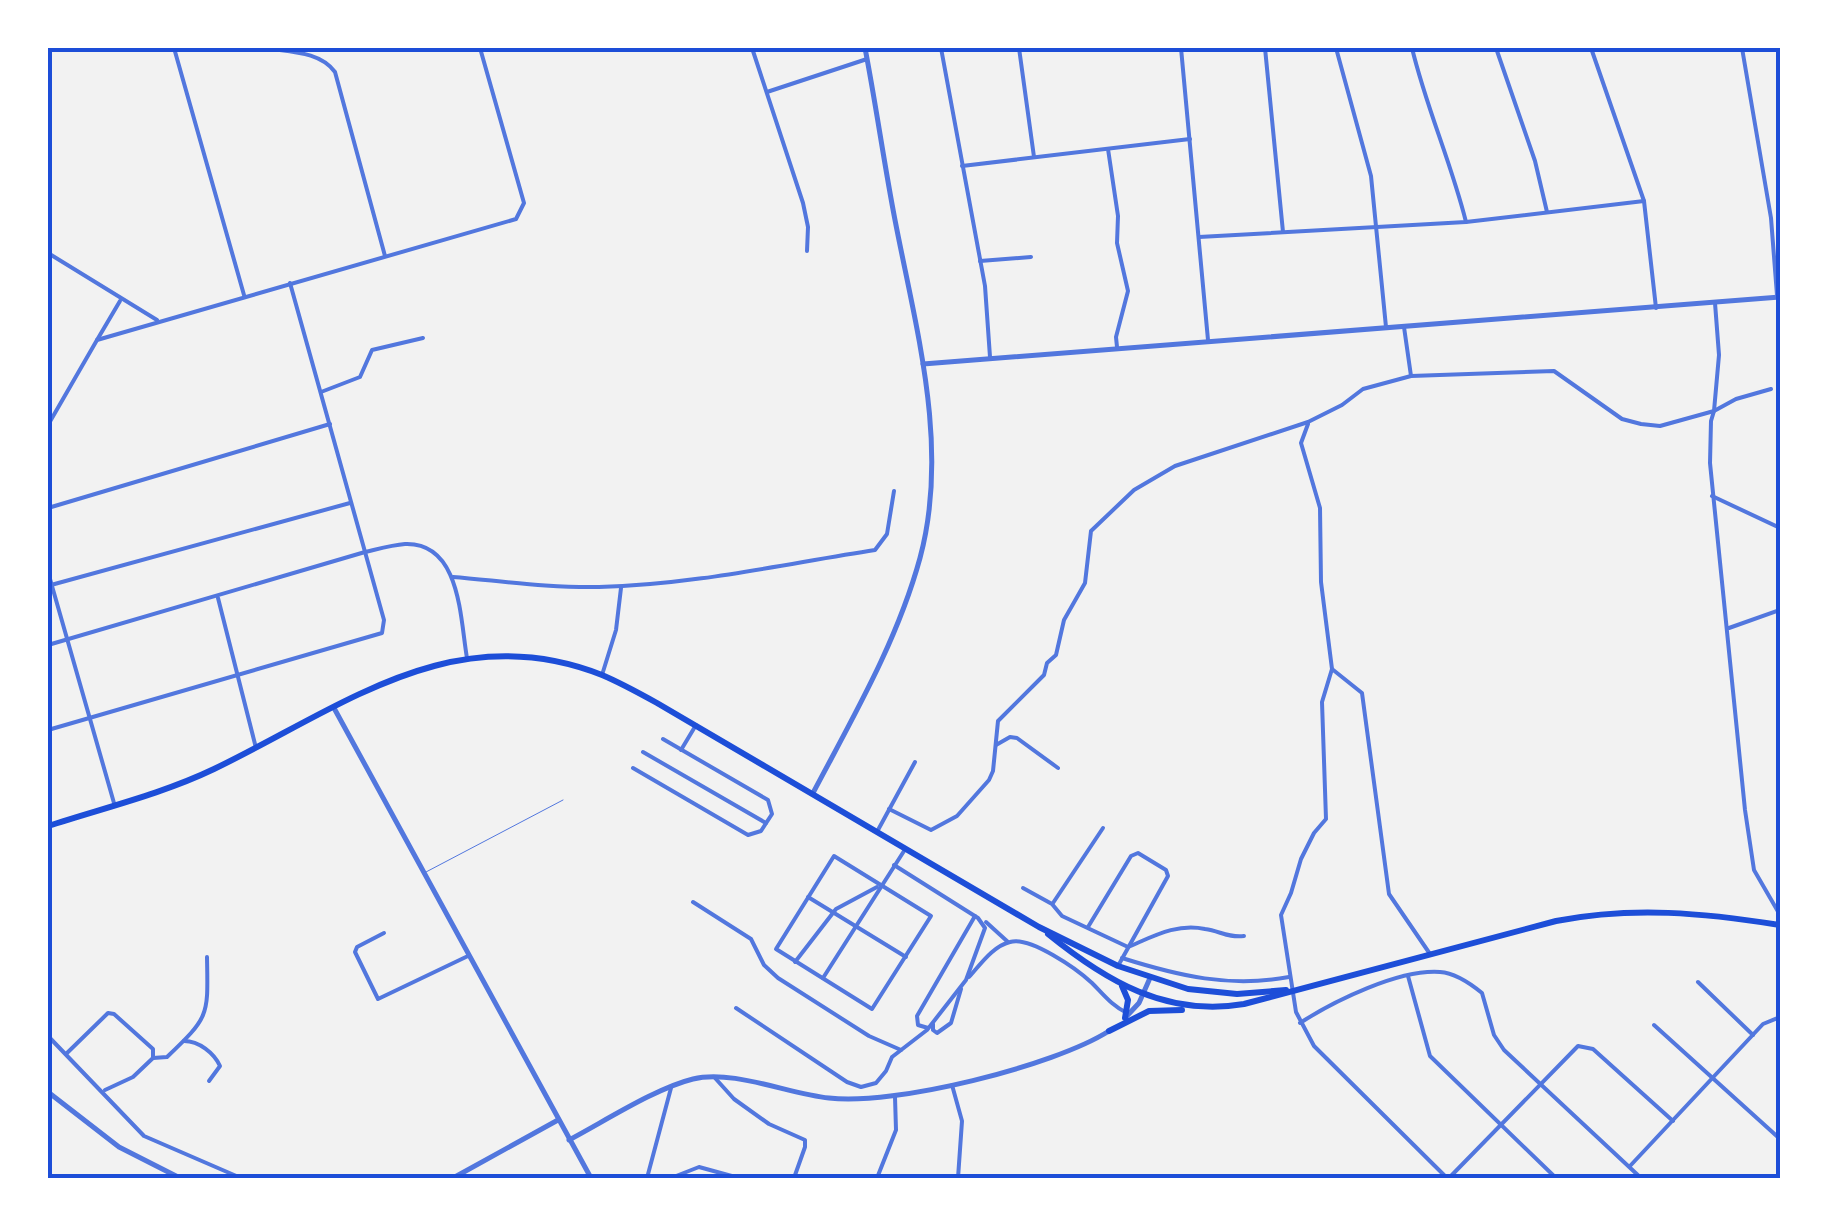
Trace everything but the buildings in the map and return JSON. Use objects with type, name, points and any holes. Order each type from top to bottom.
[{"type":"highway","points":[[48,826],[196,776],[421,668],[468,658],[541,660],[602,675],[696,725],[1039,927],[1143,996],[1178,1006],[1214,1008]]},
{"type":"highway","points":[[1108,1031],[1154,1010],[1244,1004],[1556,921],[1605,912],[1665,910],[1780,925]]},
{"type":"highway","points":[[1039,927],[1150,978],[1188,989],[1219,993],[1288,990]]},
{"type":"highway","points":[[1122,985],[1128,1000],[1126,1016]]},
{"type":"street","points":[[174,48],[244,295]]},
{"type":"street","points":[[264,48],[317,57],[332,67],[385,256]]},
{"type":"street","points":[[97,340],[511,222],[523,209],[480,48]]},
{"type":"street","points":[[752,48],[803,202],[808,227],[806,251]]},
{"type":"street","points":[[813,793],[883,660],[920,557],[931,479],[923,364],[865,48]]},
{"type":"street","points":[[941,48],[980,261],[990,357]]},
{"type":"street","points":[[1019,48],[1034,156]]},
{"type":"street","points":[[1181,48],[1208,340]]},
{"type":"street","points":[[1264,48],[1283,232]]},
{"type":"street","points":[[1336,48],[1371,176],[1386,328]]},
{"type":"street","points":[[1412,48],[1420,83],[1456,179],[1466,222]]},
{"type":"street","points":[[1496,48],[1535,161],[1548,212]]},
{"type":"street","points":[[1591,48],[1644,201],[1656,308]]},
{"type":"street","points":[[923,364],[1779,297],[1771,218],[1742,48]]},
{"type":"street","points":[[768,92],[867,59]]},
{"type":"street","points":[[962,166],[1190,139]]},
{"type":"street","points":[[1108,149],[1118,216],[1117,242],[1128,291],[1116,348]]},
{"type":"street","points":[[1199,237],[1466,222],[1644,201]]},
{"type":"street","points":[[48,254],[157,320]]},
{"type":"street","points":[[980,261],[1032,258]]},
{"type":"street","points":[[48,730],[382,633],[384,620],[290,283]]},
{"type":"street","points":[[48,425],[121,300]]},
{"type":"street","points":[[1715,302],[1719,355],[1710,438],[1712,496],[1744,810],[1754,870],[1780,915]]},
{"type":"street","points":[[1404,326],[1411,376]]},
{"type":"street","points":[[321,392],[360,378],[372,350],[423,338]]},
{"type":"street","points":[[889,809],[924,829],[941,826],[957,816],[989,780],[998,722],[1044,675],[1056,655],[1064,620],[1085,583],[1090,531],[1134,490],[1175,466],[1308,422],[1363,389],[1411,376],[1554,371],[1622,419],[1660,426],[1770,389]]},
{"type":"street","points":[[1308,422],[1301,443],[1320,508],[1321,582],[1332,668],[1322,702],[1326,819],[1300,859],[1280,915],[1288,990],[1300,1023],[1321,1055],[1448,1178],[1502,1127],[1573,1049],[1588,1046],[1673,1121]]},
{"type":"street","points":[[48,508],[330,424]]},
{"type":"street","points":[[453,577],[621,586],[875,550],[887,534],[894,491]]},
{"type":"street","points":[[1712,496],[1780,528]]},
{"type":"street","points":[[51,585],[352,502]]},
{"type":"street","points":[[48,645],[365,552],[418,545],[436,554],[453,577],[468,658]]},
{"type":"street","points":[[48,572],[114,804]]},
{"type":"street","points":[[602,675],[616,630],[621,586]]},
{"type":"street","points":[[218,596],[256,748]]},
{"type":"street","points":[[1727,629],[1780,610]]},
{"type":"street","points":[[1332,668],[1362,693],[1390,894],[1395,907],[1430,954]]},
{"type":"street","points":[[334,708],[591,1178]]},
{"type":"street","points":[[682,750],[696,725]]},
{"type":"street","points":[[996,745],[1010,737],[1017,738],[1058,768]]},
{"type":"street","points":[[633,768],[748,835],[758,834],[772,809],[768,800],[663,739]]},
{"type":"street","points":[[643,752],[766,823]]},
{"type":"street","points":[[878,830],[916,762]]},
{"type":"street","points":[[1052,904],[1103,828]]},
{"type":"street","points":[[823,980],[906,847]]},
{"type":"street","points":[[1088,928],[1131,856],[1138,853],[1166,870],[1168,876],[1120,962],[1220,982],[1244,984],[1289,977]]},
{"type":"street","points":[[832,856],[931,915],[872,1008],[777,950],[808,897],[832,856]]},
{"type":"street","points":[[894,865],[1008,942]]},
{"type":"street","points":[[795,962],[814,942],[833,912],[881,884]]},
{"type":"street","points":[[1023,888],[1052,904],[1062,916],[1128,947],[1182,927],[1207,929],[1230,938],[1244,936]]},
{"type":"street","points":[[808,897],[906,957]]},
{"type":"street","points":[[693,902],[750,938],[764,965],[778,978],[869,1036],[901,1050]]},
{"type":"street","points":[[976,917],[985,925],[985,931],[951,1023],[937,1033],[931,1026],[918,1024],[917,1016],[976,917]]},
{"type":"street","points":[[384,933],[357,947],[355,952],[378,999],[468,956]]},
{"type":"street","points":[[736,1008],[856,1086],[871,1086],[880,1080],[892,1057],[931,1026],[984,960],[1008,942],[1021,942],[1056,955],[1126,1016]]},
{"type":"street","points":[[104,1090],[127,1081],[153,1058],[166,1057],[205,1016],[207,957]]},
{"type":"street","points":[[1300,1023],[1328,1005],[1408,976],[1446,973],[1478,990],[1498,1042],[1641,1178]]},
{"type":"street","points":[[1408,976],[1430,1056],[1556,1178]]},
{"type":"street","points":[[570,1140],[696,1078],[839,1100],[952,1084],[1056,1058],[1108,1031],[1126,1016],[1143,996],[1150,978]]},
{"type":"street","points":[[1698,982],[1753,1035]]},
{"type":"street","points":[[66,1054],[108,1013],[153,1049],[153,1058]]},
{"type":"street","points":[[1630,1166],[1753,1035],[1770,1020],[1780,1018]]},
{"type":"street","points":[[1654,1025],[1780,1139]]},
{"type":"street","points":[[48,1036],[104,1090],[144,1136],[241,1178]]},
{"type":"street","points":[[184,1041],[202,1046],[219,1061],[220,1066],[209,1080]]},
{"type":"street","points":[[714,1078],[723,1090],[769,1124],[804,1140],[805,1148],[794,1178]]},
{"type":"street","points":[[952,1084],[962,1120],[958,1178]]},
{"type":"street","points":[[647,1178],[671,1088]]},
{"type":"street","points":[[48,1092],[119,1147],[180,1178]]},
{"type":"street","points":[[878,1178],[896,1130],[895,1094]]},
{"type":"street","points":[[453,1178],[558,1120]]},
{"type":"street","points":[[671,1178],[693,1166],[739,1178]]},
{"type":"lane","points":[[423,873],[564,800]]}]
